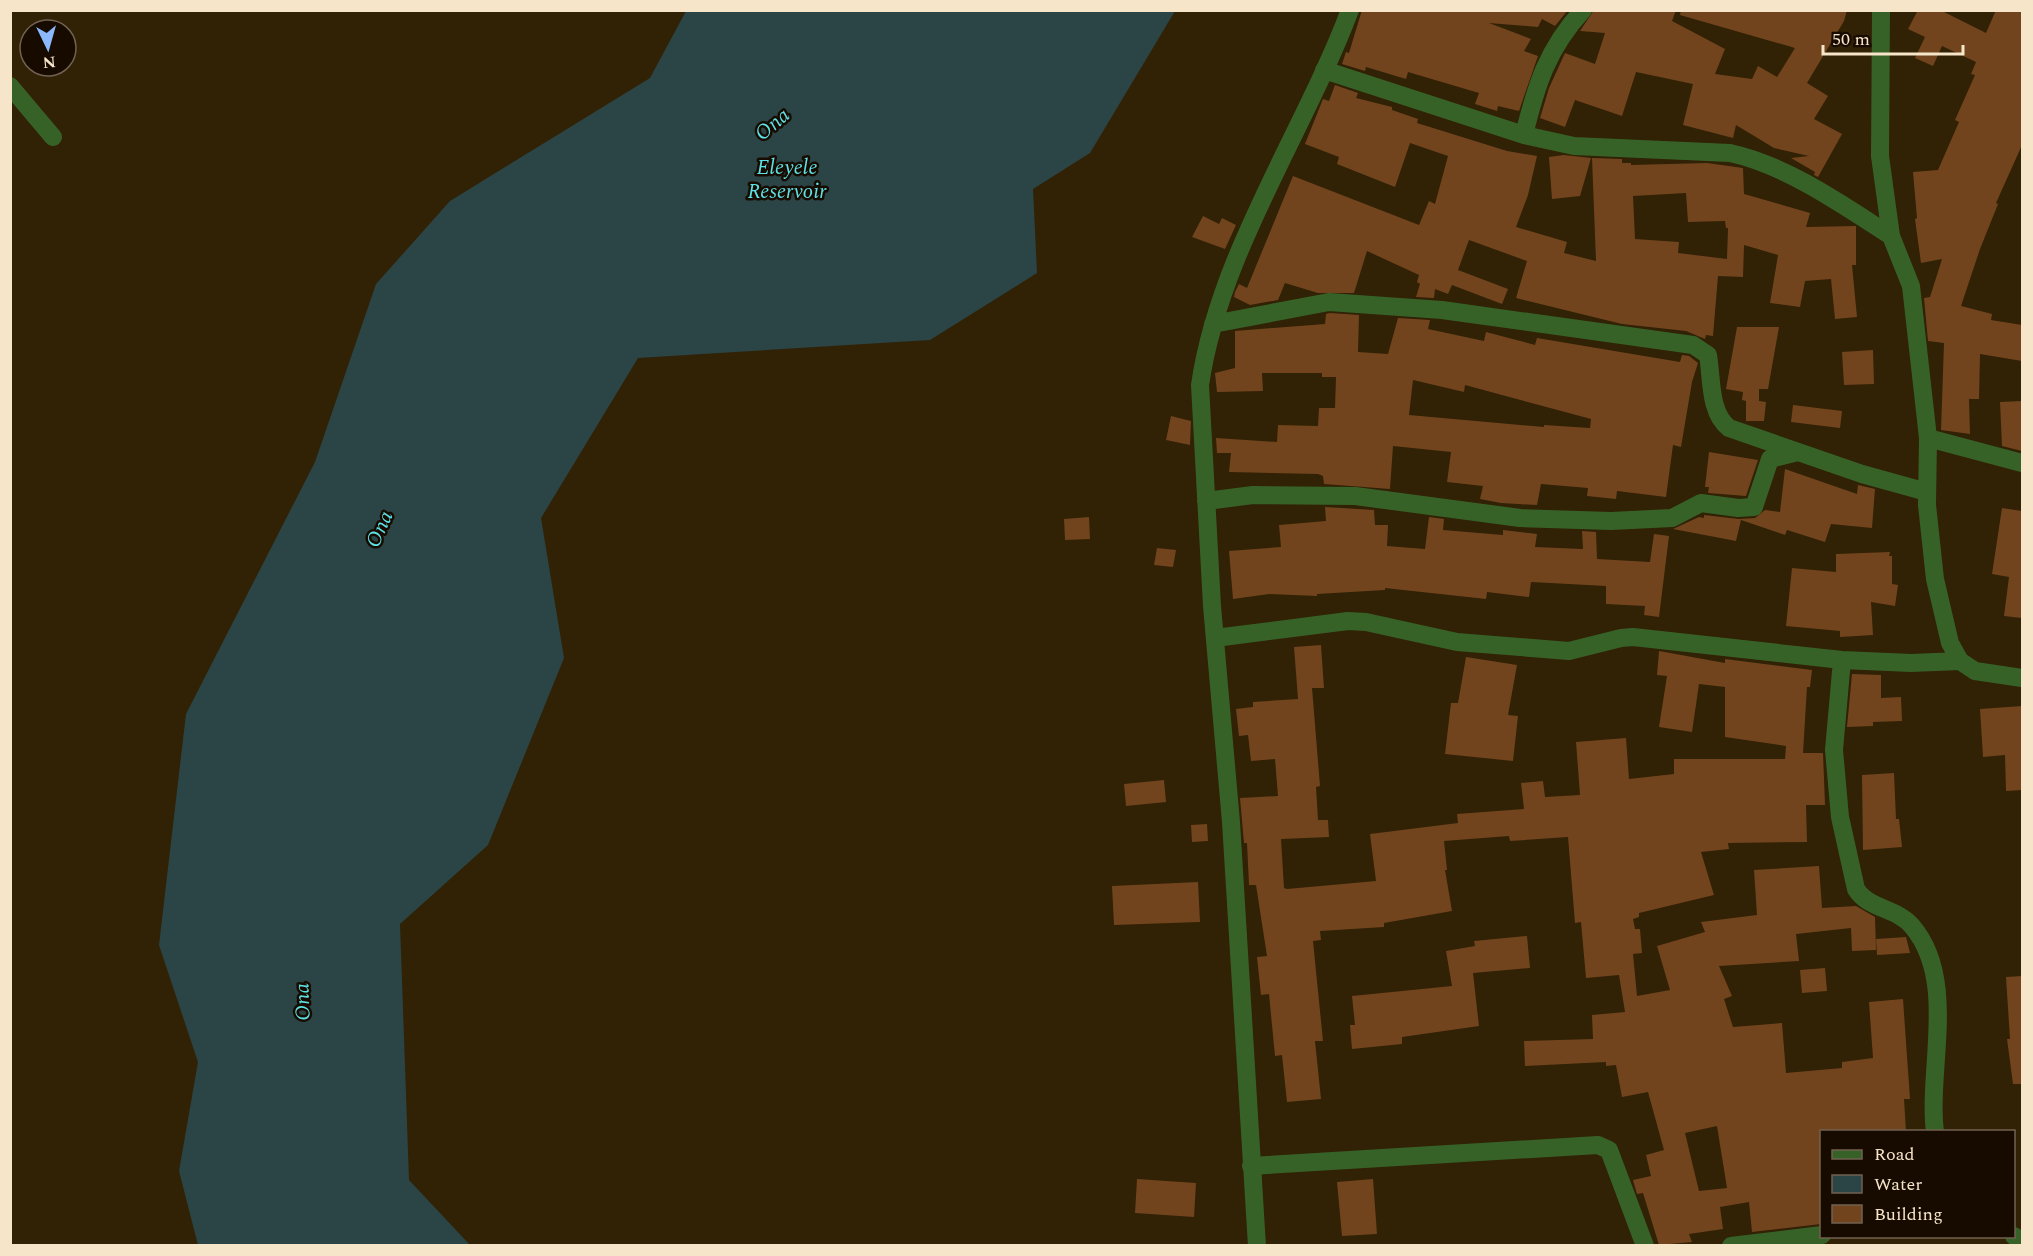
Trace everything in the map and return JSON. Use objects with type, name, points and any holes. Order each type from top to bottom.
[{"type":"street","points":[[1257,1245],[1231,822],[1215,638],[1200,385],[1224,286],[1350,10]]},
{"type":"street","points":[[1524,135],[1538,82],[1555,45],[1583,10]]},
{"type":"street","points":[[1881,10],[1880,156],[1891,236],[1911,286],[1928,438],[1927,492],[1935,579],[1950,643],[1960,661],[1975,671],[2022,678]]},
{"type":"street","points":[[1324,70],[1524,135],[1574,146],[1730,153],[1755,158],[1844,205],[1891,236]]},
{"type":"street","points":[[10,86],[53,137]]},
{"type":"street","points":[[1213,324],[1329,302],[1442,310],[1639,340],[1693,345],[1708,355],[1715,409],[1722,423],[1729,428],[1927,492]]},
{"type":"street","points":[[1928,438],[2022,463]]},
{"type":"street","points":[[1206,501],[1253,495],[1355,496],[1520,518],[1611,521],[1672,518],[1701,503],[1754,507],[1770,459],[1798,452]]},
{"type":"street","points":[[1215,638],[1348,621],[1366,622],[1457,642],[1536,649],[1569,651],[1633,637],[1842,660],[1911,663],[1960,661]]},
{"type":"street","points":[[1842,660],[1834,750],[1839,817],[1856,889],[1861,898],[1911,925],[1927,950],[1936,991],[1935,1130]]},
{"type":"street","points":[[1251,1166],[1598,1145],[1608,1150],[1645,1245]]},
{"type":"street","points":[[1731,1245],[1820,1236]]},
{"type":"water","name":"Eleyele Reservoir","points":[[686,11],[1175,11],[1090,153],[1033,189],[1037,273],[930,340],[638,358],[541,518],[564,658],[488,845],[400,924],[409,1180],[470,1245],[198,1245],[179,1171],[198,1062],[159,945],[186,714],[315,462],[376,284],[450,201],[650,78]]},
{"type":"building","points":[[1362,10],[1568,10],[1555,26],[1542,19],[1538,27],[1489,23],[1531,39],[1524,51],[1538,56],[1519,111],[1498,106],[1497,111],[1475,104],[1479,93],[1408,72],[1406,79],[1366,67],[1365,71],[1342,64],[1346,52],[1349,53]]},
{"type":"building","points":[[1594,10],[1676,10],[1672,21],[1725,49],[1715,74],[1752,79],[1758,66],[1777,77],[1795,48],[1680,15],[1681,10],[1847,10],[1844,21],[1807,83],[1828,96],[1814,119],[1842,134],[1818,177],[1814,175],[1815,172],[1791,158],[1809,156],[1774,148],[1736,125],[1733,138],[1683,125],[1693,84],[1636,72],[1622,116],[1575,100],[1565,127],[1540,118],[1549,88],[1565,53],[1595,64],[1605,33],[1580,31]]},
{"type":"building","points":[[1918,10],[1940,10],[1986,33],[1996,10],[2022,10],[2022,145],[1996,203],[1998,204],[1961,306],[1992,314],[1991,320],[2022,325],[2022,361],[1980,354],[1979,399],[1969,399],[1970,434],[1941,430],[1944,343],[1928,341],[1924,298],[1930,297],[1942,259],[1921,263],[1915,219],[1917,218],[1913,172],[1938,170],[1959,122],[1955,120],[1975,75],[1971,74],[1976,62],[1942,46],[1933,66],[1915,58],[1925,37],[1908,29]]},
{"type":"building","points":[[1335,85],[1358,93],[1356,98],[1392,107],[1392,110],[1418,119],[1417,123],[1507,151],[1537,156],[1528,195],[1516,227],[1567,242],[1564,253],[1596,261],[1592,158],[1622,159],[1622,163],[1631,163],[1631,165],[1707,163],[1743,168],[1744,194],[1810,213],[1806,227],[1856,226],[1856,265],[1852,265],[1857,317],[1835,319],[1831,279],[1805,281],[1800,307],[1770,303],[1778,255],[1744,245],[1743,277],[1718,276],[1713,336],[1706,335],[1705,339],[1686,331],[1622,324],[1516,298],[1527,261],[1469,240],[1458,270],[1508,289],[1502,304],[1452,285],[1448,294],[1435,289],[1434,298],[1416,297],[1420,284],[1417,282],[1419,275],[1367,251],[1354,293],[1318,293],[1285,283],[1278,300],[1250,305],[1234,297],[1235,292],[1239,284],[1247,288],[1293,176],[1419,225],[1429,201],[1435,204],[1448,156],[1410,143],[1395,187],[1337,164],[1339,157],[1305,144],[1323,99],[1329,101]],"holes":[[[1686,193],[1688,222],[1725,221],[1726,228],[1728,228],[1727,259],[1678,253],[1679,242],[1635,239],[1633,196]]]},
{"type":"building","points":[[1564,155],[1591,158],[1580,196],[1552,199],[1549,157]]},
{"type":"building","points":[[1203,216],[1219,224],[1222,218],[1236,225],[1225,249],[1192,237]]},
{"type":"building","points":[[1326,314],[1359,315],[1358,352],[1388,354],[1398,318],[1430,320],[1428,329],[1484,341],[1486,332],[1535,345],[1537,338],[1680,362],[1682,355],[1689,356],[1698,363],[1692,382],[1681,447],[1673,445],[1666,497],[1617,491],[1616,499],[1587,496],[1588,488],[1541,484],[1537,505],[1501,503],[1480,499],[1483,486],[1447,482],[1451,452],[1393,446],[1390,489],[1324,484],[1323,476],[1318,474],[1229,472],[1231,453],[1217,453],[1216,438],[1277,442],[1278,425],[1318,426],[1319,408],[1335,408],[1336,377],[1322,377],[1322,373],[1262,373],[1263,391],[1217,392],[1215,373],[1235,368],[1235,331],[1325,324]],"holes":[[[1413,380],[1464,392],[1465,385],[1591,419],[1590,428],[1544,425],[1544,427],[1409,415]]]},
{"type":"building","points":[[1737,327],[1779,327],[1768,389],[1759,389],[1759,401],[1766,402],[1764,421],[1746,421],[1746,401],[1742,400],[1743,392],[1726,389]]},
{"type":"building","points":[[1873,350],[1874,384],[1844,385],[1842,352]]},
{"type":"building","points":[[2022,401],[2022,451],[2002,446],[2000,402]]},
{"type":"building","points":[[1793,405],[1842,411],[1840,428],[1791,422]]},
{"type":"building","points":[[1171,416],[1191,421],[1190,445],[1166,440]]},
{"type":"building","points":[[1709,452],[1758,460],[1746,496],[1708,493],[1709,487],[1705,487]]},
{"type":"building","points":[[1785,469],[1857,494],[1858,485],[1875,489],[1872,528],[1831,524],[1825,542],[1787,530],[1785,535],[1741,520],[1736,541],[1673,529],[1699,517],[1704,518],[1704,515],[1739,519],[1755,518],[1765,510],[1780,512]]},
{"type":"building","points":[[1325,507],[1374,510],[1375,525],[1388,525],[1387,546],[1425,549],[1429,517],[1444,519],[1443,530],[1503,535],[1503,530],[1537,534],[1535,547],[1583,549],[1582,531],[1596,532],[1597,559],[1650,562],[1654,534],[1669,536],[1659,617],[1644,615],[1645,606],[1606,604],[1606,586],[1531,582],[1529,597],[1487,592],[1486,599],[1385,588],[1385,590],[1317,594],[1317,596],[1269,594],[1233,599],[1229,551],[1281,547],[1279,525],[1326,521]]},
{"type":"building","points":[[2002,508],[2022,511],[2022,618],[2004,616],[2009,577],[1992,574]]},
{"type":"building","points":[[1089,517],[1090,539],[1065,540],[1064,519]]},
{"type":"building","points":[[1157,548],[1176,550],[1173,567],[1154,565]]},
{"type":"building","points":[[1890,552],[1892,584],[1898,585],[1895,606],[1871,602],[1873,635],[1840,637],[1840,631],[1786,626],[1792,568],[1836,572],[1836,554]]},
{"type":"building","points":[[1321,645],[1324,688],[1312,688],[1320,786],[1316,787],[1318,820],[1328,820],[1329,837],[1281,839],[1284,888],[1287,889],[1376,881],[1370,834],[1458,823],[1457,814],[1524,809],[1521,783],[1543,781],[1545,797],[1580,795],[1576,742],[1626,738],[1629,779],[1674,774],[1674,759],[1785,759],[1786,746],[1725,737],[1725,687],[1699,684],[1692,732],[1659,727],[1667,676],[1657,675],[1659,651],[1725,663],[1725,659],[1812,670],[1810,687],[1807,687],[1803,753],[1823,753],[1825,805],[1806,805],[1807,842],[1728,843],[1729,849],[1701,852],[1714,895],[1639,913],[1639,917],[1633,919],[1635,929],[1640,929],[1642,953],[1633,954],[1637,996],[1670,990],[1657,946],[1705,932],[1701,922],[1757,915],[1754,870],[1819,866],[1822,908],[1856,906],[1875,917],[1876,950],[1852,951],[1851,928],[1796,934],[1799,961],[1719,966],[1732,996],[1724,999],[1733,1027],[1782,1023],[1786,1073],[1842,1068],[1842,1062],[1873,1058],[1869,1002],[1903,999],[1910,1099],[1904,1099],[1906,1130],[1820,1130],[1820,1224],[1752,1232],[1749,1202],[1720,1207],[1723,1229],[1689,1234],[1692,1242],[1659,1245],[1643,1193],[1637,1194],[1633,1180],[1651,1176],[1646,1155],[1664,1150],[1648,1092],[1622,1097],[1616,1065],[1606,1066],[1606,1062],[1525,1066],[1524,1041],[1593,1039],[1592,1015],[1625,1012],[1619,975],[1586,978],[1581,922],[1575,923],[1568,837],[1510,841],[1509,836],[1444,841],[1447,870],[1445,870],[1452,911],[1384,923],[1384,927],[1320,931],[1321,940],[1313,941],[1323,1041],[1315,1041],[1321,1099],[1287,1102],[1282,1055],[1275,1056],[1269,994],[1261,995],[1257,957],[1267,956],[1256,885],[1249,885],[1247,843],[1244,843],[1240,798],[1278,796],[1275,759],[1251,761],[1248,735],[1239,736],[1236,709],[1253,707],[1253,702],[1298,699],[1294,647]],"holes":[[[1717,1126],[1727,1188],[1699,1191],[1685,1133]]]},
{"type":"building","points":[[1466,657],[1517,665],[1508,715],[1518,716],[1513,761],[1445,754],[1451,703],[1458,703]]},
{"type":"building","points":[[1852,674],[1881,675],[1881,698],[1901,697],[1902,721],[1873,722],[1873,726],[1847,727]]},
{"type":"building","points":[[2022,706],[2022,790],[2006,791],[2005,755],[1983,757],[1980,709]]},
{"type":"building","points":[[1894,773],[1896,819],[1899,819],[1902,847],[1863,850],[1862,775]]},
{"type":"building","points":[[1164,780],[1166,802],[1126,806],[1124,784]]},
{"type":"building","points":[[1207,824],[1208,841],[1192,842],[1191,825]]},
{"type":"building","points":[[1198,882],[1200,922],[1114,925],[1112,886]]},
{"type":"building","points":[[1527,936],[1530,968],[1473,973],[1479,1026],[1402,1037],[1402,1044],[1352,1049],[1350,1025],[1355,1025],[1352,996],[1452,986],[1446,951],[1475,946],[1474,941]]},
{"type":"building","points":[[1906,937],[1910,953],[1877,955],[1876,939]]},
{"type":"building","points":[[1825,968],[1827,991],[1802,993],[1800,970]]},
{"type":"building","points":[[2022,976],[2022,1084],[2013,1084],[2007,1039],[2010,1039],[2006,977]]},
{"type":"building","points":[[1137,1179],[1196,1183],[1194,1217],[1135,1213]]},
{"type":"building","points":[[1373,1179],[1377,1234],[1342,1236],[1337,1182]]},
{"type":"water label","name":"Ona","points":[[772,124]]},
{"type":"water label","name":"Ona","points":[[379,529]]},
{"type":"water label","name":"Ona","points":[[302,1002]]}]
